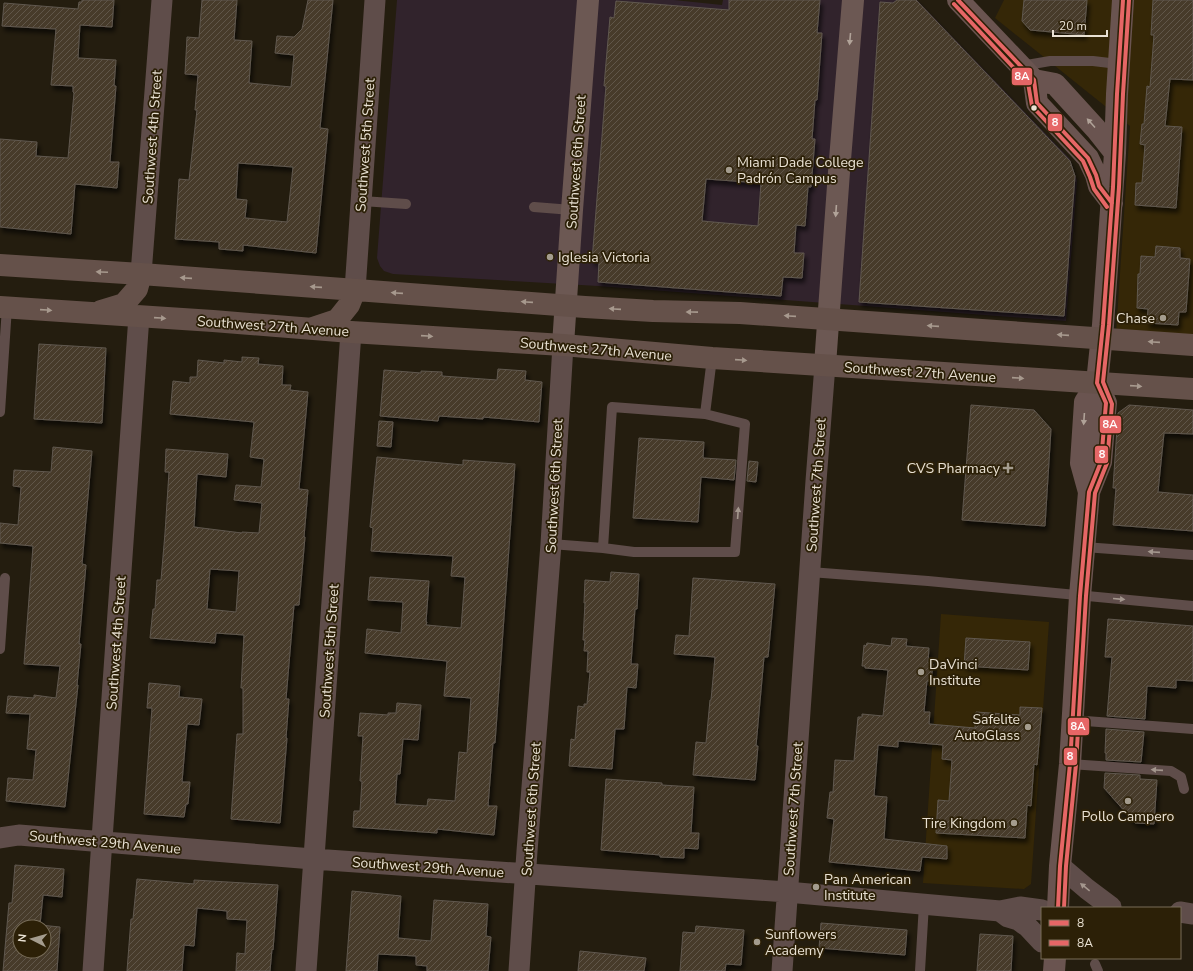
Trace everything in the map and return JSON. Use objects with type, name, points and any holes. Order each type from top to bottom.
[{"type":"highway","points":[[0,265],[653,311],[740,313],[1193,345]]},
{"type":"highway","points":[[94,313],[124,304],[137,288],[141,274]]},
{"type":"highway","points":[[312,328],[337,320],[349,304],[355,290]]},
{"type":"highway","name":"Southwest 27th Avenue","points":[[4,307],[564,346],[712,358],[1193,389]]},
{"type":"main road","name":"Southwest 6th Street","points":[[564,346],[572,210],[588,0]]},
{"type":"main road","name":"Southwest 7th Street","points":[[825,365],[853,0]]},
{"type":"main road","points":[[958,0],[1027,73],[1055,84],[1096,129],[1115,153]]},
{"type":"main road","points":[[1058,907],[1060,866],[1070,764],[1088,492],[1101,462],[1105,420],[1106,403],[1097,383],[1102,338],[1112,203],[1118,64],[1123,0]]},
{"type":"main road","points":[[1027,73],[1036,103],[1088,158],[1096,175],[1099,186],[1112,203]]},
{"type":"main road","points":[[1054,971],[1055,959]]},
{"type":"street","name":"Southwest 4th Street","points":[[141,274],[162,0]]},
{"type":"street","name":"Southwest 5th Street","points":[[355,290],[376,0]]},
{"type":"street","name":"Southwest 4th Street","points":[[93,971],[139,316]]},
{"type":"street","name":"Southwest 5th Street","points":[[306,971],[351,332]]},
{"type":"street","name":"Southwest 6th Street","points":[[519,971],[551,544],[564,346]]},
{"type":"street","name":"Southwest 7th Street","points":[[782,971],[825,365]]},
{"type":"street","name":"Southwest 29th Avenue","points":[[0,838],[19,835],[313,859],[787,892],[1000,911],[1020,908],[1041,910]]},
{"type":"street","points":[[1060,866],[1087,889],[1113,907]]},
{"type":"street","name":"Southwest 29th Avenue","points":[[1000,911],[1008,917],[1018,920],[1028,927],[1041,941]]},
{"type":"street","points":[[1181,912],[1193,914]]},
{"type":"lane","points":[[1027,73],[1050,61],[1093,61],[1118,64]]},
{"type":"lane","points":[[362,201],[406,204]]},
{"type":"lane","points":[[534,207],[572,210]]},
{"type":"lane","points":[[0,412],[4,307]]},
{"type":"lane","points":[[705,414],[712,358]]},
{"type":"lane","points":[[551,544],[634,552],[735,552],[745,424],[705,414],[612,407],[602,548]]},
{"type":"lane","points":[[1084,547],[1193,555]]},
{"type":"lane","points":[[810,572],[1193,606]]},
{"type":"lane","points":[[0,649],[5,578]]},
{"type":"lane","points":[[1072,720],[1193,729]]},
{"type":"lane","points":[[1070,764],[1171,771],[1182,777],[1184,789]]},
{"type":"lane","points":[[920,971],[924,904]]},
{"type":"shaded area","name":"Miami Dade College Padrón Campus","points":[[397,0],[674,0],[722,5],[723,0],[917,0],[1070,159],[1077,181],[1066,321],[598,286],[393,274],[384,271],[377,258]]},
{"type":"shaded area","points":[[1004,0],[1193,0],[1193,339],[1116,333],[1130,126],[995,18]]},
{"type":"shaded area","points":[[941,614],[1049,622],[1031,884],[1024,889],[923,883]]},
{"type":"building","points":[[82,0],[114,0],[112,27],[80,25],[78,58],[116,60],[114,86],[116,86],[110,162],[119,162],[117,188],[75,184],[71,234],[0,227],[0,139],[37,142],[36,156],[68,158],[74,93],[73,86],[51,85],[56,29],[2,26],[4,3],[78,9],[79,2],[82,2]]},
{"type":"building","points":[[202,0],[237,0],[234,40],[252,41],[249,83],[291,87],[294,55],[275,53],[277,36],[294,37],[302,29],[308,0],[333,0],[320,128],[328,129],[316,253],[243,245],[243,251],[219,249],[219,242],[175,239],[179,179],[189,180],[197,110],[195,110],[198,75],[185,74],[187,37],[199,38]],"holes":[[[238,163],[293,167],[287,222],[245,218],[247,200],[236,199]]]},
{"type":"building","points":[[729,0],[820,0],[817,33],[822,33],[817,100],[815,100],[812,139],[815,139],[811,187],[808,187],[805,226],[796,225],[794,253],[804,253],[802,278],[783,277],[781,296],[598,282],[599,261],[592,261],[610,17],[614,18],[616,1],[729,10]],"holes":[[[706,179],[761,183],[758,226],[702,221]]]},
{"type":"building","points":[[897,0],[916,0],[1070,161],[1075,176],[1064,316],[859,302],[880,2],[893,3]]},
{"type":"building","points":[[1024,0],[1087,0],[1084,35],[1030,30],[1022,21]]},
{"type":"building","points":[[1153,0],[1193,0],[1193,80],[1170,79],[1165,126],[1182,127],[1176,208],[1135,205],[1136,183],[1142,183],[1145,145],[1140,144],[1142,124],[1144,124],[1147,86],[1150,87],[1154,35],[1151,35]]},
{"type":"building","points":[[1156,246],[1180,248],[1180,258],[1190,259],[1186,312],[1179,312],[1178,325],[1147,323],[1148,309],[1137,308],[1138,274],[1140,274],[1141,256],[1155,257]]},
{"type":"building","points":[[39,344],[106,348],[102,423],[34,419]]},
{"type":"building","points":[[242,357],[259,358],[258,364],[283,366],[282,385],[291,385],[290,390],[308,392],[299,489],[308,490],[305,537],[299,605],[294,605],[286,699],[289,699],[280,823],[231,819],[237,734],[243,734],[243,688],[241,688],[244,635],[216,633],[215,643],[150,638],[153,609],[155,609],[157,580],[161,580],[165,533],[169,472],[165,472],[166,449],[228,454],[226,477],[197,474],[194,527],[242,533],[259,533],[262,503],[234,500],[236,485],[261,487],[264,459],[250,457],[254,422],[170,414],[173,381],[190,383],[190,377],[197,377],[198,360],[224,363],[224,360],[242,362]],"holes":[[[210,569],[239,571],[236,612],[207,609]]]},
{"type":"building","points":[[498,369],[526,371],[525,380],[542,382],[539,422],[483,417],[483,419],[439,416],[438,421],[380,416],[384,370],[421,373],[421,371],[442,372],[442,376],[497,380]]},
{"type":"building","points":[[971,405],[1034,410],[1051,429],[1045,526],[962,520]]},
{"type":"building","points":[[1129,405],[1193,410],[1193,434],[1164,433],[1158,492],[1193,495],[1193,531],[1113,525],[1116,488],[1113,488],[1118,413]]},
{"type":"building","points":[[379,421],[393,422],[391,447],[377,446]]},
{"type":"building","points":[[639,438],[704,442],[703,458],[736,460],[734,480],[701,477],[698,522],[633,518]]},
{"type":"building","points":[[53,447],[92,451],[82,564],[86,565],[79,644],[81,644],[78,685],[65,807],[6,801],[8,778],[33,780],[36,750],[27,749],[30,714],[6,713],[8,696],[34,698],[34,695],[56,698],[60,666],[24,664],[33,546],[0,543],[0,523],[18,525],[21,487],[13,486],[14,470],[51,472]]},
{"type":"building","points":[[377,457],[463,465],[463,460],[515,464],[495,743],[493,743],[488,806],[497,806],[494,835],[437,829],[437,833],[353,827],[354,811],[360,811],[362,781],[360,781],[363,736],[358,736],[360,713],[388,715],[388,713],[396,713],[397,703],[421,705],[418,740],[403,739],[400,774],[397,774],[395,804],[427,806],[428,799],[455,801],[459,752],[467,753],[471,698],[444,696],[447,661],[365,653],[367,629],[401,633],[403,602],[368,600],[370,577],[429,581],[426,625],[461,628],[465,577],[451,576],[453,556],[371,551],[373,528],[370,527]]},
{"type":"building","points":[[749,461],[758,462],[756,482],[747,481]]},
{"type":"building","points":[[611,572],[639,574],[631,664],[638,664],[636,688],[627,687],[624,729],[615,729],[612,769],[569,766],[571,739],[575,740],[578,706],[584,707],[584,704],[587,704],[590,672],[587,672],[588,651],[584,651],[585,640],[583,640],[585,580],[610,582]]},
{"type":"building","points":[[693,578],[775,584],[768,657],[764,657],[756,746],[758,746],[755,780],[693,775],[696,742],[706,743],[715,657],[674,654],[676,635],[689,636]]},
{"type":"building","points":[[1108,619],[1193,626],[1193,681],[1176,680],[1176,688],[1147,686],[1145,719],[1107,716],[1112,657],[1105,657]]},
{"type":"building","points":[[892,638],[907,639],[906,646],[929,648],[928,663],[933,664],[931,681],[927,681],[924,712],[930,712],[929,724],[975,728],[976,712],[1020,715],[1020,707],[1042,708],[1037,765],[1034,764],[1031,806],[1027,805],[1025,838],[936,833],[938,800],[949,801],[952,760],[942,759],[943,745],[898,741],[898,747],[878,745],[874,796],[887,797],[884,839],[947,846],[947,859],[922,857],[920,871],[829,862],[834,819],[827,818],[830,792],[833,792],[835,760],[854,761],[858,717],[862,717],[862,714],[883,716],[888,670],[865,668],[865,666],[862,666],[864,645],[866,646],[867,643],[891,646]]},
{"type":"building","points":[[966,638],[1030,642],[1028,670],[964,666]]},
{"type":"building","points":[[149,683],[180,686],[179,697],[202,699],[199,725],[187,724],[182,782],[190,782],[188,804],[186,804],[184,817],[144,814],[152,708],[147,708]]},
{"type":"building","points":[[1106,729],[1144,732],[1141,762],[1106,760]]},
{"type":"building","points":[[1105,773],[1140,775],[1140,779],[1157,780],[1154,824],[1135,823],[1104,788]]},
{"type":"building","points":[[606,779],[694,787],[691,833],[699,833],[698,849],[684,848],[684,858],[660,857],[660,855],[601,850]]},
{"type":"building","points":[[15,865],[64,869],[62,897],[43,895],[41,919],[12,919],[12,959],[52,959],[52,926],[60,927],[57,971],[3,971],[9,903],[12,903]]},
{"type":"building","points":[[137,879],[194,884],[194,880],[278,885],[270,971],[236,971],[237,953],[245,954],[247,920],[227,919],[227,911],[197,908],[194,946],[184,945],[182,971],[127,971],[131,919],[133,919]]},
{"type":"building","points":[[352,891],[401,896],[398,938],[431,941],[434,900],[488,904],[486,936],[491,937],[488,971],[427,971],[427,966],[416,965],[416,956],[378,954],[377,971],[346,971]]},
{"type":"building","points":[[821,923],[907,930],[905,955],[819,948]]},
{"type":"building","points":[[696,926],[744,930],[741,965],[726,964],[725,971],[680,971],[683,932],[695,933]]},
{"type":"building","points":[[980,934],[1013,936],[1011,971],[977,971]]},
{"type":"building","points":[[580,951],[646,958],[644,971],[578,971]]},
{"type":"transit line","name":"8","points":[[958,0],[1034,80],[1037,103],[1088,158],[1096,175],[1099,186],[1112,203]]},
{"type":"transit line","name":"8","points":[[1058,907],[1060,866],[1070,764],[1080,596],[1089,492],[1101,462],[1106,403],[1097,383],[1103,325],[1113,187],[1123,0]]},
{"type":"transit line","name":"8A","points":[[1064,907],[1066,866],[1076,764],[1086,596],[1095,493],[1107,463],[1112,404],[1103,382],[1109,325],[1119,187],[1129,0]]},
{"type":"transit line","name":"8A","points":[[954,4],[1028,83],[1032,106],[1083,161],[1094,189],[1107,207]]},
{"type":"place","name":"Miami Dade College Padrón Campus","points":[[729,170]]},
{"type":"place","name":"Iglesia Victoria","points":[[550,257]]},
{"type":"place","name":"Chase","points":[[1163,318]]},
{"type":"place","name":"CVS Pharmacy","points":[[1008,468]]},
{"type":"place","name":"DaVinci Institute","points":[[921,672]]},
{"type":"place","name":"Safelite AutoGlass","points":[[1028,727]]},
{"type":"place","name":"Pollo Campero","points":[[1128,801]]},
{"type":"place","name":"Tire Kingdom","points":[[1014,823]]},
{"type":"place","name":"Pan American Institute","points":[[816,887]]},
{"type":"place","name":"Sunflowers Academy","points":[[757,942]]}]
